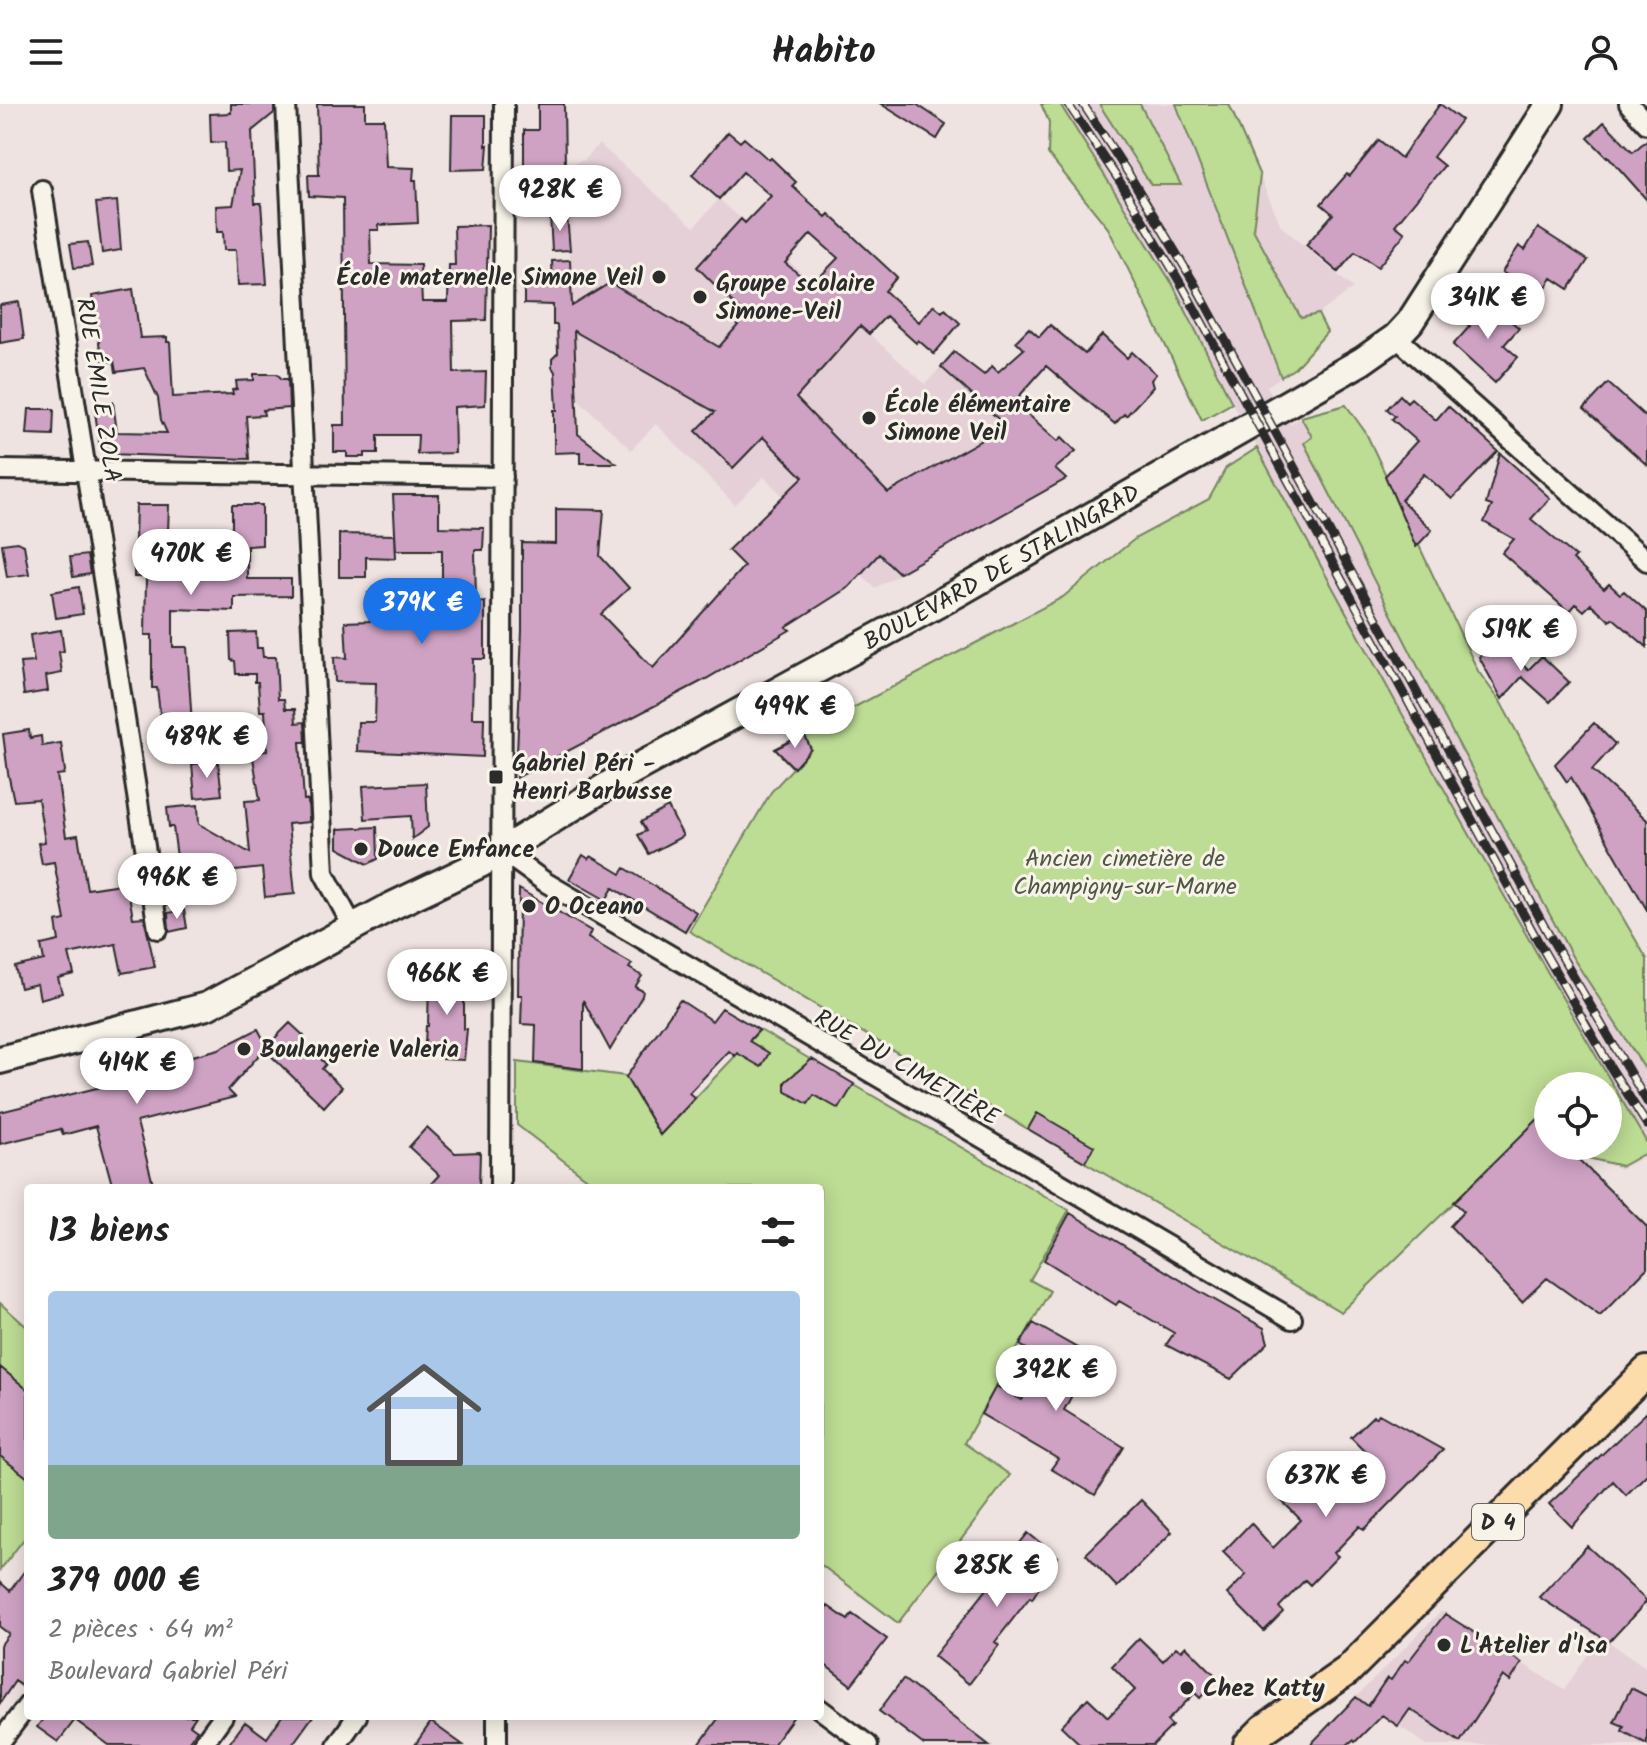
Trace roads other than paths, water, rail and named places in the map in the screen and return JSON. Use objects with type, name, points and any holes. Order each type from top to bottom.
[{"type":"main road","name":"BOULEVARD DE STALINGRAD","points":[[0,1060],[193,1011],[502,851],[633,770],[956,594],[1362,361],[1396,337],[1410,322],[1550,104]]},
{"type":"main road","name":"D 4","points":[[1248,1745],[1264,1729],[1347,1671],[1647,1371]]},
{"type":"street","points":[[286,104],[324,873],[353,927]]},
{"type":"street","points":[[500,1184],[504,104]]},
{"type":"street","points":[[1629,104],[1647,124]]},
{"type":"street","name":"RUE ÉMILE ZOLA","points":[[42,190],[158,929]]},
{"type":"street","points":[[1396,337],[1647,561]]},
{"type":"street","points":[[0,470],[503,477]]},
{"type":"street","name":"RUE DU CIMETIÈRE","points":[[502,851],[545,882],[1292,1319]]},
{"type":"street","points":[[0,1742],[24,1710]]},
{"type":"street","points":[[824,1712],[868,1745]]},
{"type":"street","points":[[202,1745],[216,1720]]},
{"type":"street","points":[[337,1745],[354,1720]]},
{"type":"street","points":[[497,1720],[497,1745]]},
{"type":"railway","points":[[1068,104],[1122,185],[1184,289],[1538,941],[1647,1125]]},
{"type":"railway","points":[[1083,104],[1193,281],[1548,933],[1647,1102]]},
{"type":"place","name":"École maternelle Simone Veil","points":[[659,277]]},
{"type":"place","name":"Groupe scolaire Simone-Veil","points":[[700,297]]},
{"type":"place","name":"École élémentaire Simone Veil","points":[[869,418]]},
{"type":"place","name":"Gabriel Péri - Henri Barbusse","points":[[496,777]]},
{"type":"place","name":"Douce Enfance","points":[[361,849]]},
{"type":"place","name":"O Oceano","points":[[529,906]]},
{"type":"place","name":"Boulangerie Valeria","points":[[244,1049]]},
{"type":"place","name":"L'Atelier d'Isa","points":[[1444,1645]]},
{"type":"place","name":"Chez Katty","points":[[1187,1688]]},
{"type":"park label","name":"Ancien cimetière de Champigny-sur-Marne","points":[[1125,872]]}]
